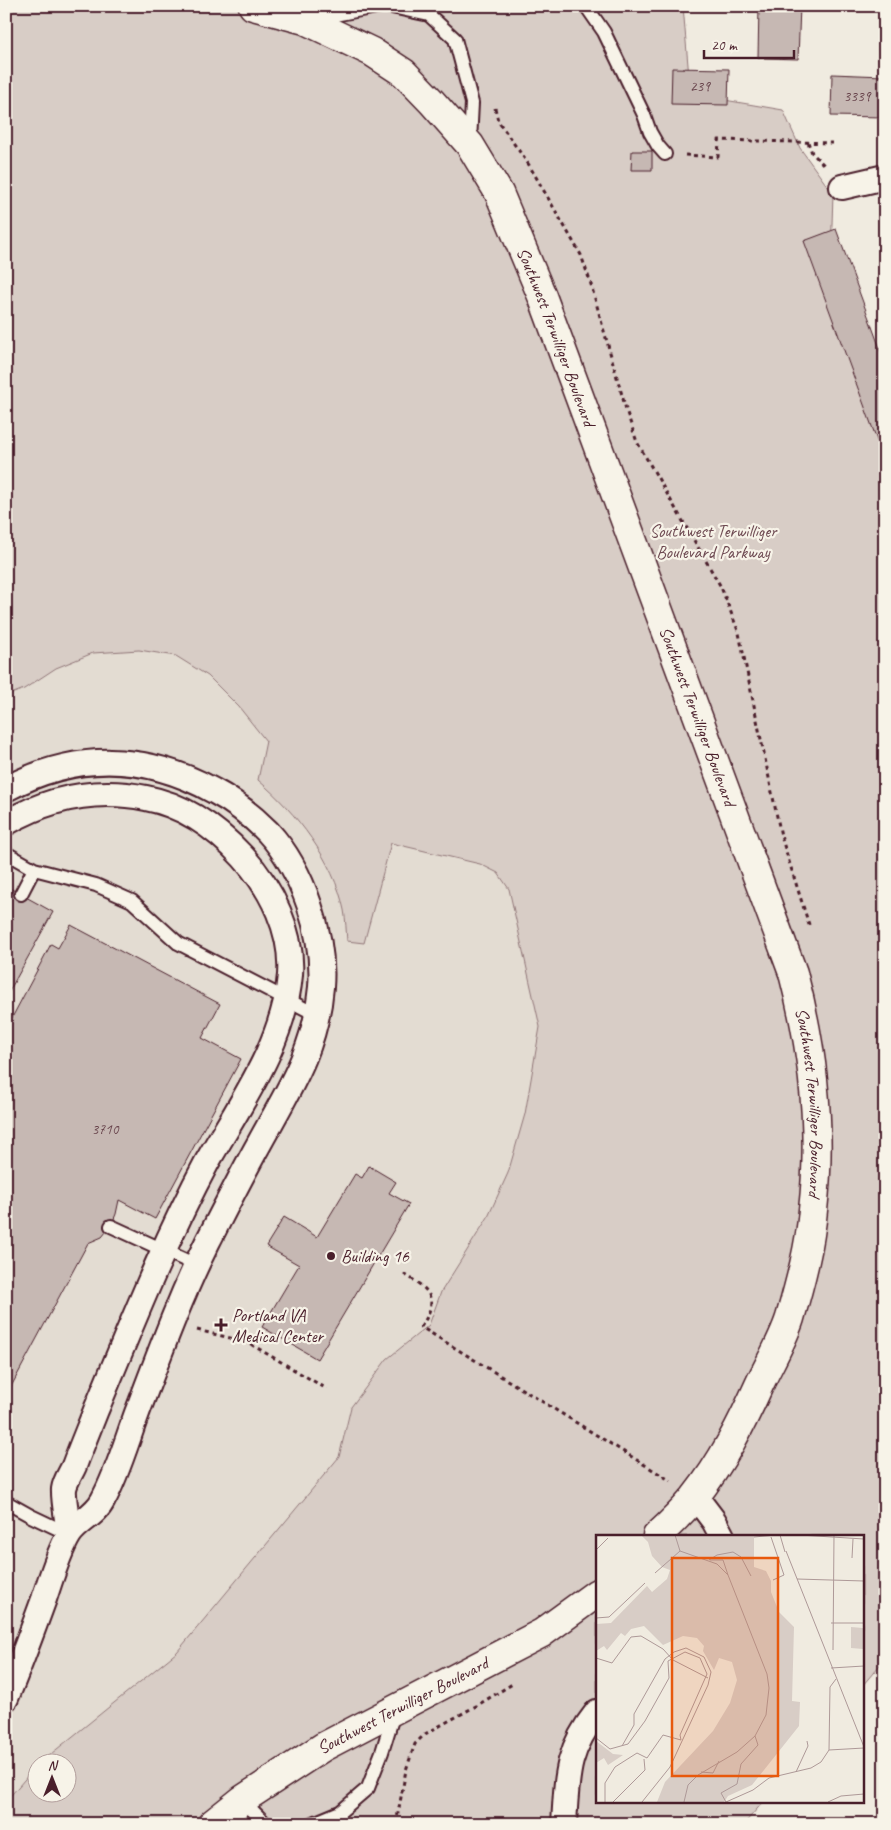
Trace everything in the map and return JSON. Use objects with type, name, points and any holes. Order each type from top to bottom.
[{"type":"main road","name":"Southwest Terwilliger Boulevard","points":[[253,6],[314,13],[404,73],[470,145],[500,193],[542,296],[793,974],[802,1007],[815,1094],[816,1148],[813,1210],[805,1258],[789,1319],[741,1424],[714,1469],[695,1496],[658,1535]]},
{"type":"main road","name":"Southwest Terwilliger Boulevard","points":[[212,1824],[242,1800],[323,1747],[542,1633],[596,1594]]},
{"type":"street","points":[[842,187],[885,177]]},
{"type":"street","points":[[6,789],[50,770],[94,762],[135,762],[180,774],[201,784],[234,803],[268,833],[289,862],[307,900],[317,928],[321,957],[321,986],[317,1016],[307,1054],[300,1071],[254,1152],[196,1265],[162,1345],[102,1503],[69,1534],[6,1698]]},
{"type":"street","points":[[8,822],[33,808],[56,800],[84,795],[109,793],[149,798],[172,805],[194,816],[232,845],[248,863],[275,904],[285,928],[290,950],[290,975],[278,1028],[263,1063],[163,1249],[64,1489],[69,1534]]},
{"type":"street","points":[[695,1496],[714,1521],[721,1535]]},
{"type":"street","points":[[564,1824],[568,1769],[574,1749],[596,1714]]},
{"type":"lane","points":[[314,13],[382,6]]},
{"type":"lane","points":[[387,6],[429,15],[455,39],[472,103],[470,145]]},
{"type":"lane","points":[[586,6],[604,32],[644,115],[650,132],[665,154]]},
{"type":"lane","points":[[6,853],[34,868],[96,884],[132,901],[178,943],[317,1016]]},
{"type":"lane","points":[[21,894],[34,868]]},
{"type":"lane","points":[[111,1226],[196,1265]]},
{"type":"lane","points":[[6,1502],[30,1516],[69,1534]]},
{"type":"lane","points":[[311,1824],[340,1812],[368,1788],[382,1752],[394,1710]]},
{"type":"lane","points":[[242,1800],[265,1823],[270,1824]]},
{"type":"path","points":[[665,154],[718,157],[719,140],[834,143]]},
{"type":"path","points":[[404,1274],[425,1287],[430,1299],[432,1307],[422,1327],[695,1496]]},
{"type":"path","points":[[190,1326],[197,1330],[247,1342],[327,1389]]},
{"type":"path","points":[[396,1824],[406,1770],[416,1744],[425,1734],[517,1682]]},
{"type":"shaded area","name":"Portland VA Medical Center","points":[[6,603],[183,640],[514,871],[553,1030],[522,1184],[348,1466],[70,1824],[6,1824]]},
{"type":"green space","name":"Southwest Terwilliger Boulevard Parkway","points":[[6,6],[683,6],[689,77],[701,96],[783,110],[800,148],[833,194],[830,286],[885,436],[885,1659],[864,1684],[864,1535],[596,1535],[596,1802],[763,1802],[744,1824],[6,1824],[6,1801],[28,1775],[28,1802],[78,1802],[78,1752],[53,1752],[177,1652],[339,1457],[351,1407],[387,1359],[429,1325],[441,1292],[488,1217],[508,1173],[525,1114],[540,1027],[509,889],[498,873],[480,864],[391,843],[364,943],[347,941],[345,914],[332,874],[312,839],[299,822],[258,780],[266,741],[239,707],[208,676],[176,656],[139,650],[93,653],[56,668],[24,689],[6,696]]},
{"type":"building","points":[[759,6],[800,6],[798,59],[758,58]]},
{"type":"building","points":[[672,68],[729,69],[728,105],[671,104]]},
{"type":"building","points":[[832,74],[884,76],[883,117],[831,116]]},
{"type":"building","points":[[632,151],[652,151],[652,170],[631,170]]},
{"type":"building","points":[[836,229],[885,362],[885,462],[804,241]]},
{"type":"building","points":[[6,886],[53,912],[6,997]]},
{"type":"building","points":[[71,925],[220,1004],[202,1038],[241,1059],[155,1219],[119,1200],[111,1226],[102,1237],[88,1243],[6,1396],[6,1029],[51,944],[58,948]]},
{"type":"building","name":"Building 16","points":[[369,1166],[396,1182],[389,1193],[409,1204],[317,1359],[262,1327],[299,1265],[266,1246],[284,1217],[317,1237],[355,1174],[362,1178]]},
{"type":"place","name":"Building 16","points":[[331,1256]]},
{"type":"place","name":"Portland VA Medical Center","points":[[221,1325]]}]
